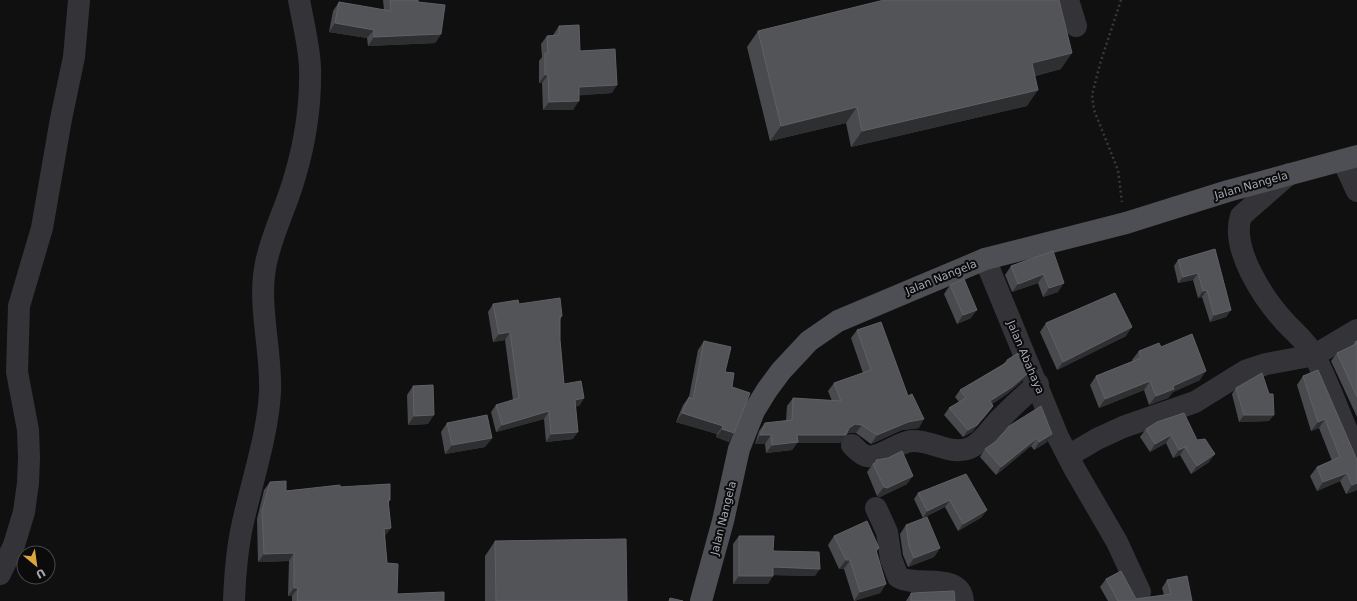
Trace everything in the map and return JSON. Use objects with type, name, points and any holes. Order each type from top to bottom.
[{"type":"main road","name":"Jalan Nangela","points":[[701,601],[723,521],[739,449],[754,411],[767,390],[809,341],[838,321],[985,259],[1126,223],[1288,174],[1350,159]]},
{"type":"street","points":[[0,574],[14,545],[24,512],[28,483],[28,430],[17,372],[19,306],[42,228],[62,111],[74,57],[79,0]]},
{"type":"street","points":[[234,601],[235,568],[241,531],[262,437],[270,393],[264,283],[266,264],[275,230],[295,177],[305,134],[310,66],[300,0]]},
{"type":"street","points":[[1068,0],[1076,26]]},
{"type":"street","points":[[1350,159],[1357,191]]},
{"type":"street","points":[[1288,174],[1241,216],[1238,224],[1239,238],[1248,266],[1264,296],[1315,355],[1357,452]]},
{"type":"street","name":"Jalan Abahaya","points":[[985,259],[1038,384],[1058,436],[1117,542],[1140,592]]},
{"type":"street","points":[[1068,456],[1097,438],[1123,427],[1195,402],[1245,371],[1266,364],[1315,355],[1357,330]]},
{"type":"street","points":[[852,445],[866,456],[872,456],[896,445],[912,441],[925,442],[945,449],[967,449],[980,441],[1023,396],[1038,384]]},
{"type":"street","points":[[876,508],[887,532],[891,559],[898,577],[910,581],[954,584],[960,591],[963,601]]},
{"type":"path","points":[[1121,0],[1100,64],[1092,95],[1094,110],[1118,170],[1126,223]]},
{"type":"building","points":[[390,0],[418,0],[418,2],[445,5],[441,34],[374,37],[374,30],[335,23],[339,2],[391,11]]},
{"type":"building","points":[[884,0],[1059,0],[1072,53],[1032,63],[1038,90],[862,131],[857,107],[781,126],[758,31]]},
{"type":"building","points":[[579,25],[580,51],[615,49],[617,85],[579,87],[579,101],[549,102],[548,75],[545,75],[545,53],[548,53],[547,36],[559,35],[559,26]]},
{"type":"building","points":[[1215,249],[1231,310],[1214,315],[1207,290],[1203,291],[1198,273],[1183,277],[1178,260]]},
{"type":"building","points":[[1053,251],[1064,283],[1049,288],[1044,274],[1018,284],[1011,266]]},
{"type":"building","points":[[964,279],[977,310],[963,315],[950,285]]},
{"type":"building","points":[[1115,293],[1132,327],[1063,362],[1046,323]]},
{"type":"building","points":[[560,298],[562,316],[560,316],[560,340],[564,384],[581,381],[584,398],[575,400],[578,432],[551,434],[549,411],[502,425],[496,405],[519,398],[510,332],[499,334],[493,304],[518,300],[519,304]]},
{"type":"building","points":[[881,322],[908,396],[912,394],[924,419],[908,422],[877,435],[862,425],[855,424],[849,428],[846,435],[797,435],[798,442],[772,445],[771,435],[760,435],[765,423],[792,420],[793,398],[841,401],[834,383],[871,370],[857,330]]},
{"type":"building","points":[[1192,334],[1206,371],[1173,386],[1174,389],[1156,396],[1150,381],[1105,399],[1096,376],[1141,358],[1139,351],[1159,343],[1161,347]]},
{"type":"building","points":[[704,341],[731,347],[725,372],[734,373],[732,387],[750,393],[734,433],[722,429],[723,426],[682,413],[689,397],[693,399]]},
{"type":"building","points":[[1357,341],[1357,397],[1337,353],[1356,344],[1355,342]]},
{"type":"building","points":[[1018,353],[1027,374],[1012,387],[990,401],[993,406],[977,425],[968,430],[949,408],[966,398],[960,390],[1008,362],[1007,360]]},
{"type":"building","points":[[1318,370],[1357,460],[1357,483],[1352,485],[1347,473],[1323,482],[1317,467],[1340,457],[1325,419],[1318,422],[1303,376]]},
{"type":"building","points":[[1262,373],[1269,394],[1273,394],[1274,415],[1244,415],[1236,388]]},
{"type":"building","points":[[433,385],[434,415],[414,416],[413,386]]},
{"type":"building","points":[[1041,406],[1052,434],[1039,442],[1037,438],[1001,467],[985,449],[995,442],[1009,426]]},
{"type":"building","points":[[1184,413],[1197,440],[1205,439],[1215,454],[1197,466],[1185,447],[1179,450],[1171,435],[1155,444],[1146,429],[1157,422]]},
{"type":"building","points":[[487,415],[492,438],[452,445],[447,423]]},
{"type":"building","points":[[902,451],[913,476],[887,488],[884,487],[873,464],[877,462],[876,460],[888,458]]},
{"type":"building","points":[[966,474],[987,510],[963,524],[950,500],[927,511],[918,493]]},
{"type":"building","points":[[286,481],[286,491],[340,485],[340,487],[390,484],[390,500],[388,500],[391,528],[384,529],[387,563],[398,564],[397,594],[444,592],[444,601],[297,601],[298,588],[294,588],[294,553],[264,554],[262,511],[270,482]]},
{"type":"building","points":[[927,517],[940,548],[914,558],[909,546],[906,525]]},
{"type":"building","points":[[867,521],[879,548],[876,550],[886,584],[860,592],[850,560],[846,560],[834,536]]},
{"type":"building","points":[[739,536],[774,536],[773,551],[819,552],[820,569],[773,567],[773,576],[739,576]]},
{"type":"building","points":[[626,539],[627,601],[496,601],[495,541]]},
{"type":"building","points":[[1121,571],[1136,599],[1171,594],[1167,580],[1187,576],[1192,601],[1118,601],[1106,579]]},
{"type":"building","points":[[954,591],[955,601],[911,601],[911,593]]},
{"type":"building","points":[[670,598],[683,601],[669,601]]}]
